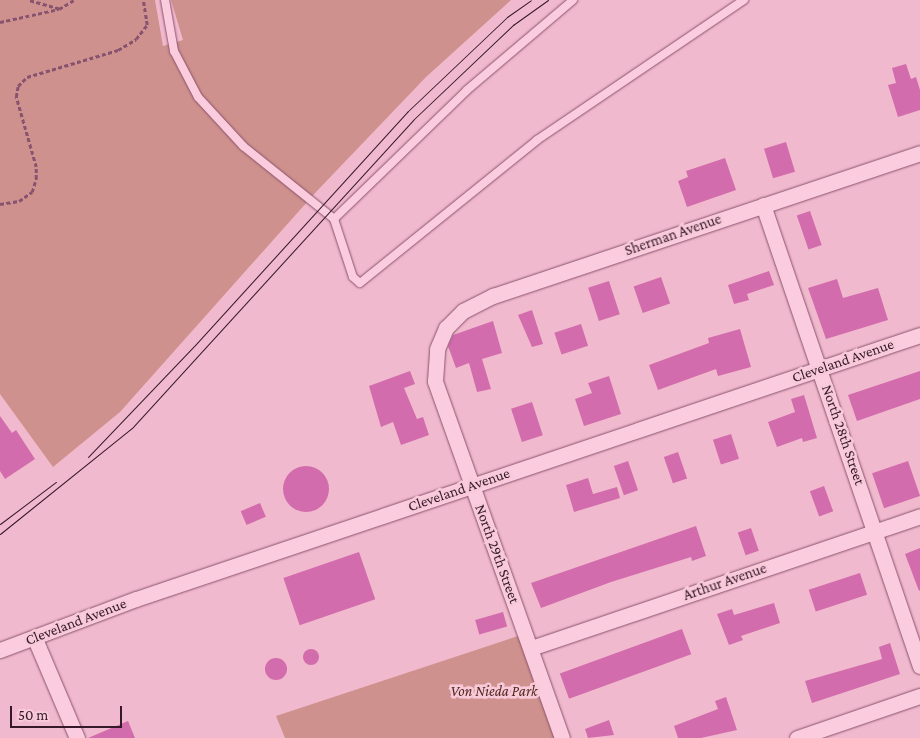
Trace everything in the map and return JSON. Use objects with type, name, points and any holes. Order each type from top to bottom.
[{"type":"street","name":"Sherman Avenue","points":[[441,341],[446,328],[463,311],[493,296],[920,153]]},
{"type":"street","name":"North 28th Street","points":[[763,205],[920,666]]},
{"type":"street","name":"Cleveland Avenue","points":[[0,650],[35,639],[136,599],[920,335]]},
{"type":"street","name":"North 29th Street","points":[[441,341],[434,381],[562,738]]},
{"type":"street","name":"Arthur Avenue","points":[[531,648],[920,516]]},
{"type":"street","points":[[35,639],[78,738]]},
{"type":"street","points":[[797,738],[920,696]]},
{"type":"lane","points":[[165,0],[174,51],[198,97],[243,146],[334,218],[353,277],[360,283],[538,140],[744,0]]},
{"type":"lane","points":[[334,218],[467,90],[573,0]]},
{"type":"path","points":[[28,0],[59,9]]},
{"type":"path","points":[[0,22],[59,9],[74,0]]},
{"type":"path","points":[[0,204],[19,201],[32,192],[36,179],[36,167],[16,97],[18,86],[27,77],[118,50],[136,38],[146,25],[143,0]]},
{"type":"green space","points":[[0,0],[155,0],[163,46],[183,40],[171,0],[511,0],[426,77],[316,192],[120,412],[53,467],[0,394]]},
{"type":"green space","name":"Von Nieda Park","points":[[524,634],[557,738],[285,738],[276,716]]},
{"type":"building","points":[[906,64],[911,79],[916,77],[920,90],[920,110],[898,117],[888,85],[896,83],[892,68]]},
{"type":"building","points":[[786,142],[795,172],[773,178],[764,149]]},
{"type":"building","points":[[725,158],[736,190],[687,207],[678,181],[688,177],[686,171]]},
{"type":"building","points":[[810,211],[822,245],[808,250],[797,216]]},
{"type":"building","points":[[769,271],[774,285],[747,294],[749,300],[734,304],[728,285]]},
{"type":"building","points":[[661,277],[670,303],[643,313],[634,286]]},
{"type":"building","points":[[837,279],[843,298],[878,288],[888,320],[826,339],[808,288]]},
{"type":"building","points":[[609,281],[620,314],[599,321],[588,288]]},
{"type":"building","points":[[532,310],[543,344],[532,347],[518,315]]},
{"type":"building","points":[[493,321],[502,353],[482,359],[491,389],[477,392],[469,363],[456,368],[448,346],[453,335]]},
{"type":"building","points":[[581,324],[588,346],[561,355],[554,333]]},
{"type":"building","points":[[740,329],[751,367],[718,376],[716,369],[658,390],[649,365],[709,343],[708,338]]},
{"type":"building","points":[[410,371],[415,384],[404,388],[417,419],[423,417],[429,435],[401,445],[393,422],[381,427],[369,386]]},
{"type":"building","points":[[920,371],[920,399],[857,421],[848,395]]},
{"type":"building","points":[[609,376],[621,414],[584,426],[575,399],[592,393],[588,383]]},
{"type":"building","points":[[804,395],[817,438],[803,442],[802,438],[777,447],[768,422],[795,412],[791,399]]},
{"type":"building","points":[[532,402],[543,435],[522,442],[511,409]]},
{"type":"building","points":[[0,416],[12,433],[16,430],[35,459],[5,479],[0,471]]},
{"type":"building","points":[[731,434],[739,459],[721,465],[713,440]]},
{"type":"building","points":[[678,452],[687,478],[673,483],[664,457]]},
{"type":"building","points":[[628,461],[638,490],[624,495],[614,466]]},
{"type":"building","points":[[908,461],[920,496],[884,508],[872,473]]},
{"type":"building","points":[[301,466],[311,466],[325,476],[329,489],[325,502],[319,508],[311,512],[301,512],[287,502],[283,494],[283,484],[293,470]]},
{"type":"building","points":[[588,478],[593,494],[617,487],[620,498],[574,512],[566,485]]},
{"type":"building","points":[[824,486],[833,511],[819,517],[810,491]]},
{"type":"building","points":[[260,503],[266,517],[247,525],[241,511]]},
{"type":"building","points":[[696,526],[706,556],[692,561],[691,557],[611,582],[541,608],[531,583]]},
{"type":"building","points":[[751,528],[759,551],[746,555],[738,533]]},
{"type":"building","points":[[920,548],[920,590],[919,591],[905,554]]},
{"type":"building","points":[[359,552],[375,599],[300,625],[283,578]]},
{"type":"building","points":[[860,573],[867,595],[816,612],[809,590]]},
{"type":"building","points":[[774,603],[780,623],[741,636],[743,640],[729,645],[717,614],[732,609],[734,615]]},
{"type":"building","points":[[503,612],[507,626],[479,634],[475,620]]},
{"type":"building","points":[[682,629],[691,654],[569,699],[560,673]]},
{"type":"building","points":[[890,643],[900,674],[812,703],[805,681],[882,659],[879,647]]},
{"type":"building","points":[[311,649],[319,657],[311,665],[303,657]]},
{"type":"building","points":[[276,658],[284,661],[287,669],[284,677],[276,680],[268,677],[265,669],[268,661]]},
{"type":"building","points":[[726,697],[737,730],[701,738],[678,738],[674,726],[718,709],[715,701]]},
{"type":"building","points":[[609,720],[614,735],[588,738],[585,729]]},
{"type":"building","points":[[128,721],[135,738],[88,738]]},
{"type":"tram line","points":[[88,457],[196,344],[407,112],[507,17],[531,0]]},
{"type":"tram line","points":[[0,534],[132,428],[414,119],[513,25],[548,0]]},
{"type":"tram line","points":[[0,524],[56,482]]}]
